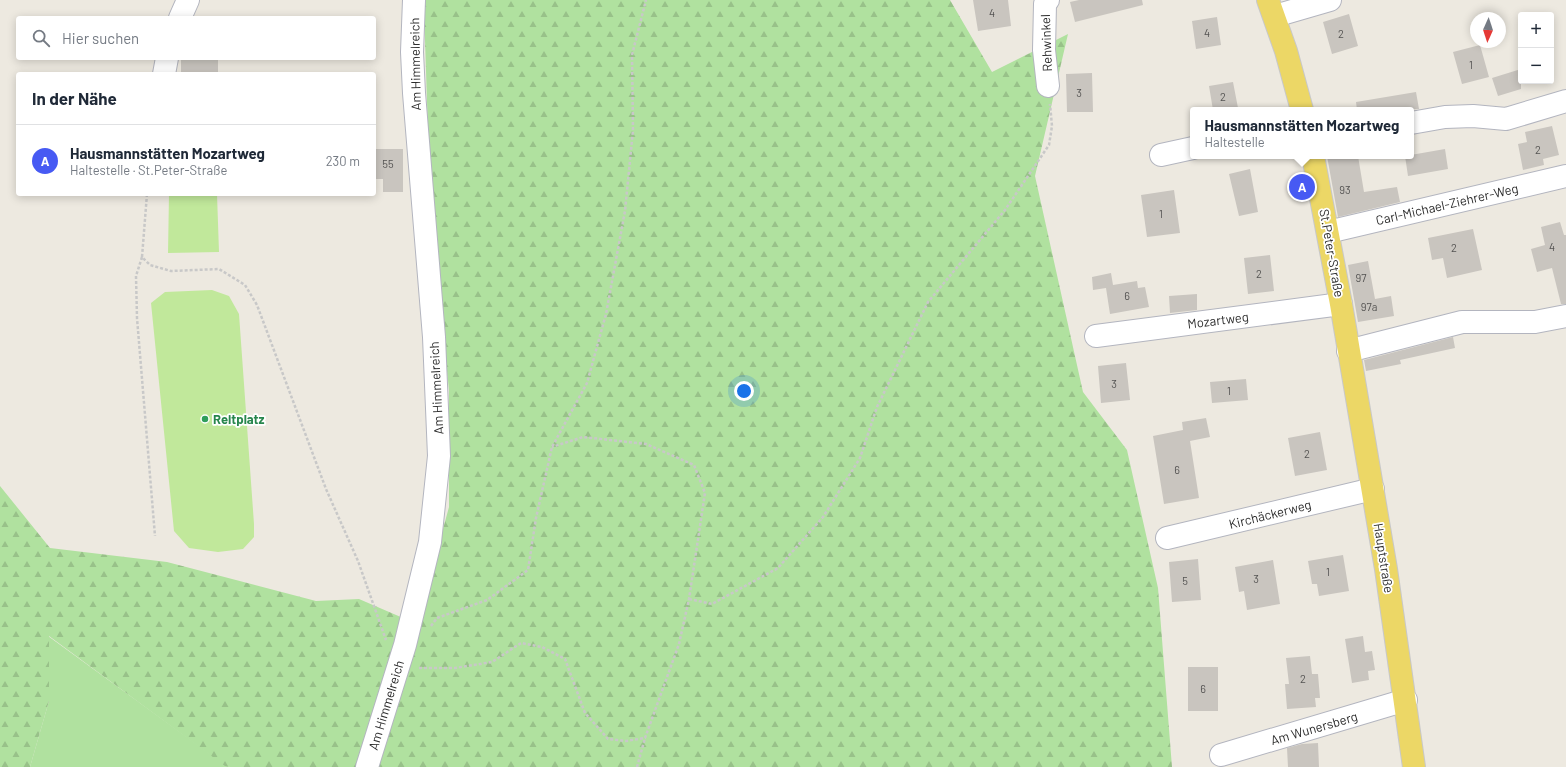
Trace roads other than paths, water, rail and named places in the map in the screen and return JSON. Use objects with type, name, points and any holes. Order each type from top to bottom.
[{"type":"main road","points":[[1271,8],[1301,107]]},
{"type":"main road","name":"St.Peter-Straße","points":[[1314,159],[1341,304],[1348,351]]},
{"type":"main road","name":"Hauptstraße","points":[[1348,351],[1373,489],[1406,700],[1414,767]]},
{"type":"street","points":[[181,16],[188,0]]},
{"type":"street","name":"Am Himmelreich","points":[[367,767],[398,668],[430,542],[439,456],[434,337],[413,86],[412,29],[414,0]]},
{"type":"street","name":"Rehwinkel","points":[[1048,0],[1045,4],[1044,50],[1048,86]]},
{"type":"street","points":[[1271,8],[1330,0]]},
{"type":"street","points":[[164,72],[167,60]]},
{"type":"street","points":[[1414,122],[1466,116],[1506,119],[1566,101]]},
{"type":"street","points":[[1162,155],[1190,149]]},
{"type":"street","name":"Carl-Michael-Ziehrer-Weg","points":[[1328,232],[1566,176]]},
{"type":"street","name":"Mozartweg","points":[[1096,336],[1341,304]]},
{"type":"street","points":[[1348,351],[1462,322],[1535,322],[1566,316]]},
{"type":"street","name":"Kirchäckerweg","points":[[1167,538],[1373,489]]},
{"type":"street","name":"Am Wunersberg","points":[[1221,755],[1406,700]]},
{"type":"place","name":"Hausmannstätten Mozartweg","points":[[1302,187]]},
{"type":"place","name":"Reitplatz","points":[[205,419]]}]
